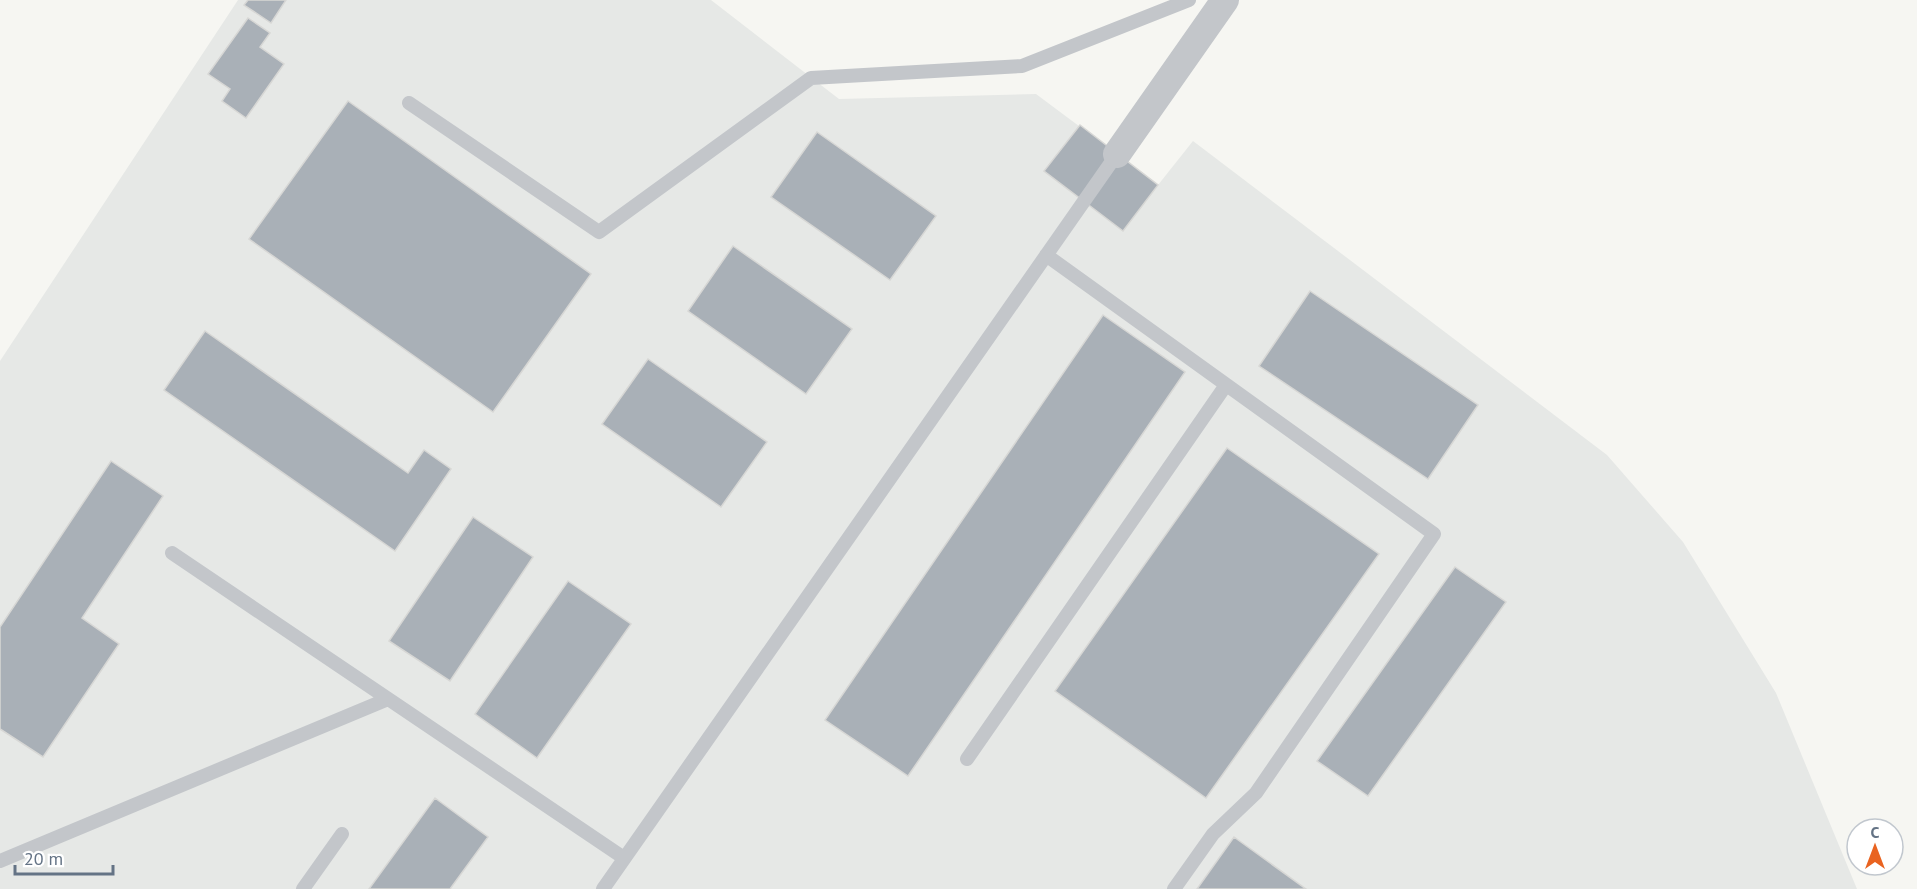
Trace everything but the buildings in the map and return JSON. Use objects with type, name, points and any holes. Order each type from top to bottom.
[{"type":"street","points":[[1117,154],[1225,0]]},
{"type":"lane","points":[[409,103],[600,232],[812,78],[1022,66],[1189,0]]},
{"type":"lane","points":[[603,889],[1117,154]]},
{"type":"lane","points":[[1046,255],[1434,534],[1256,793],[1213,834],[1174,889]]},
{"type":"lane","points":[[967,759],[1226,385]]},
{"type":"lane","points":[[172,553],[624,858]]},
{"type":"lane","points":[[0,861],[388,699]]},
{"type":"lane","points":[[303,889],[342,834]]},
{"type":"shaded area","points":[[238,0],[711,0],[839,99],[1036,94],[1158,185],[1193,141],[1607,455],[1683,542],[1776,693],[1845,860],[1845,877],[1852,877],[1857,889],[0,889],[0,361]]}]
